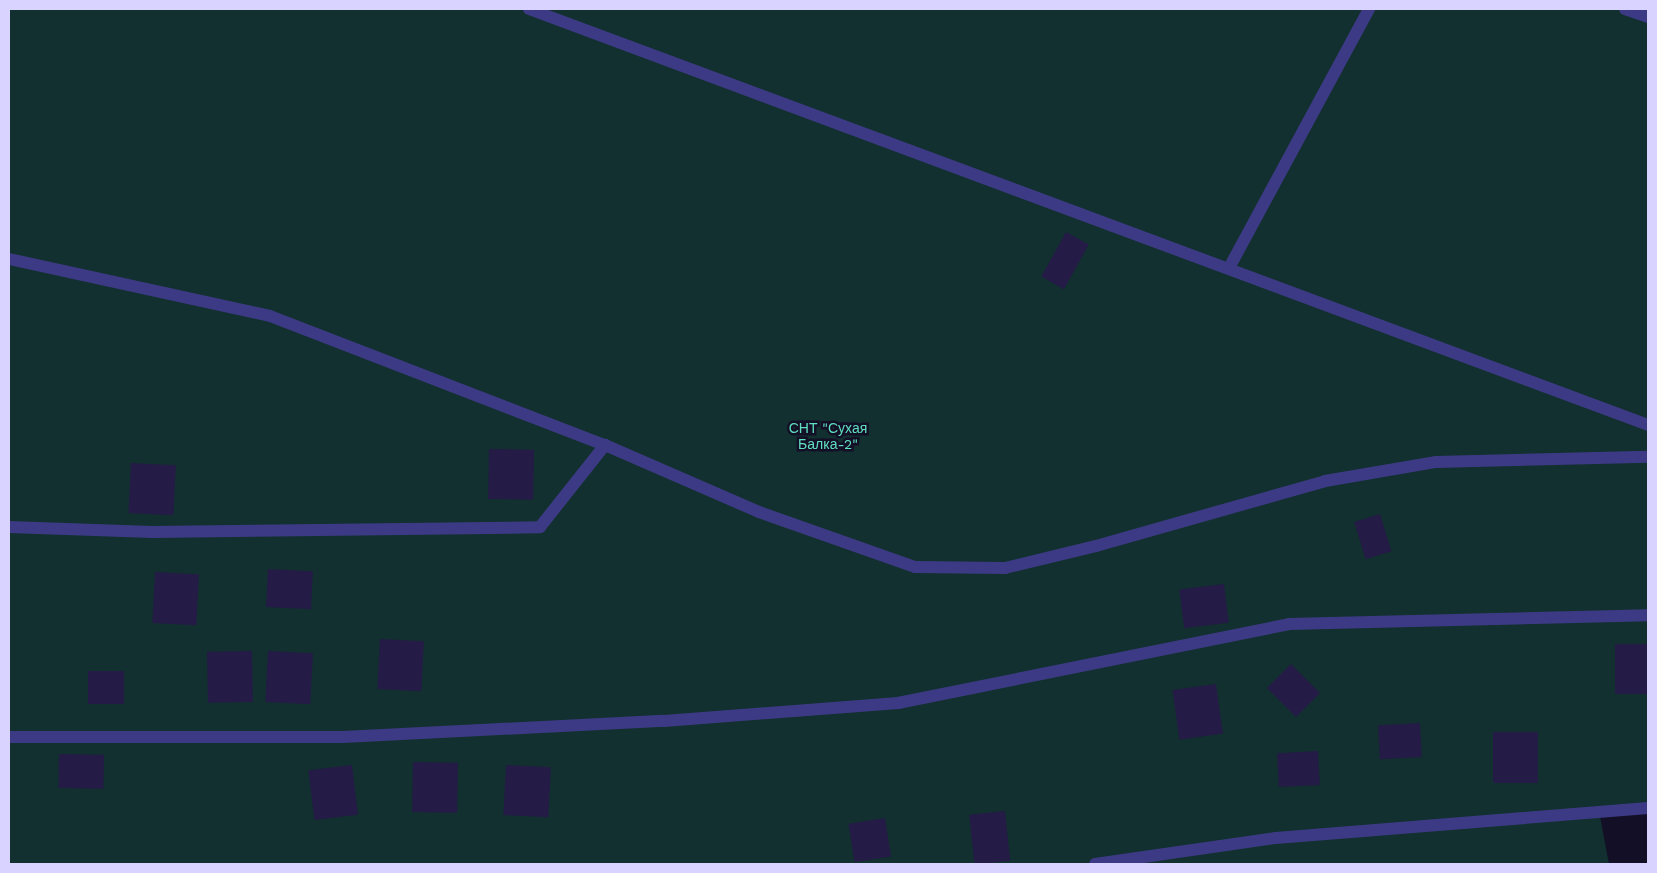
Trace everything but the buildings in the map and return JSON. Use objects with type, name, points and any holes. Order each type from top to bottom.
[{"type":"lane","points":[[529,9],[1648,425]]},
{"type":"lane","points":[[1229,268],[1369,9]]},
{"type":"lane","points":[[1624,9],[1648,17]]},
{"type":"lane","points":[[9,259],[270,316],[605,445],[759,512],[914,567],[1004,568],[1334,479],[1436,462],[1648,457]]},
{"type":"lane","points":[[9,527],[152,532],[540,527],[605,445]]},
{"type":"lane","points":[[9,737],[342,737],[664,721],[898,703],[1289,624],[1648,614]]},
{"type":"lane","points":[[1096,864],[1276,838],[1648,808]]},
{"type":"green space","name":"СНТ \"Сухая Балка-2\"","points":[[9,9],[1648,9],[1648,808],[1599,811],[1609,864],[9,864]]}]
